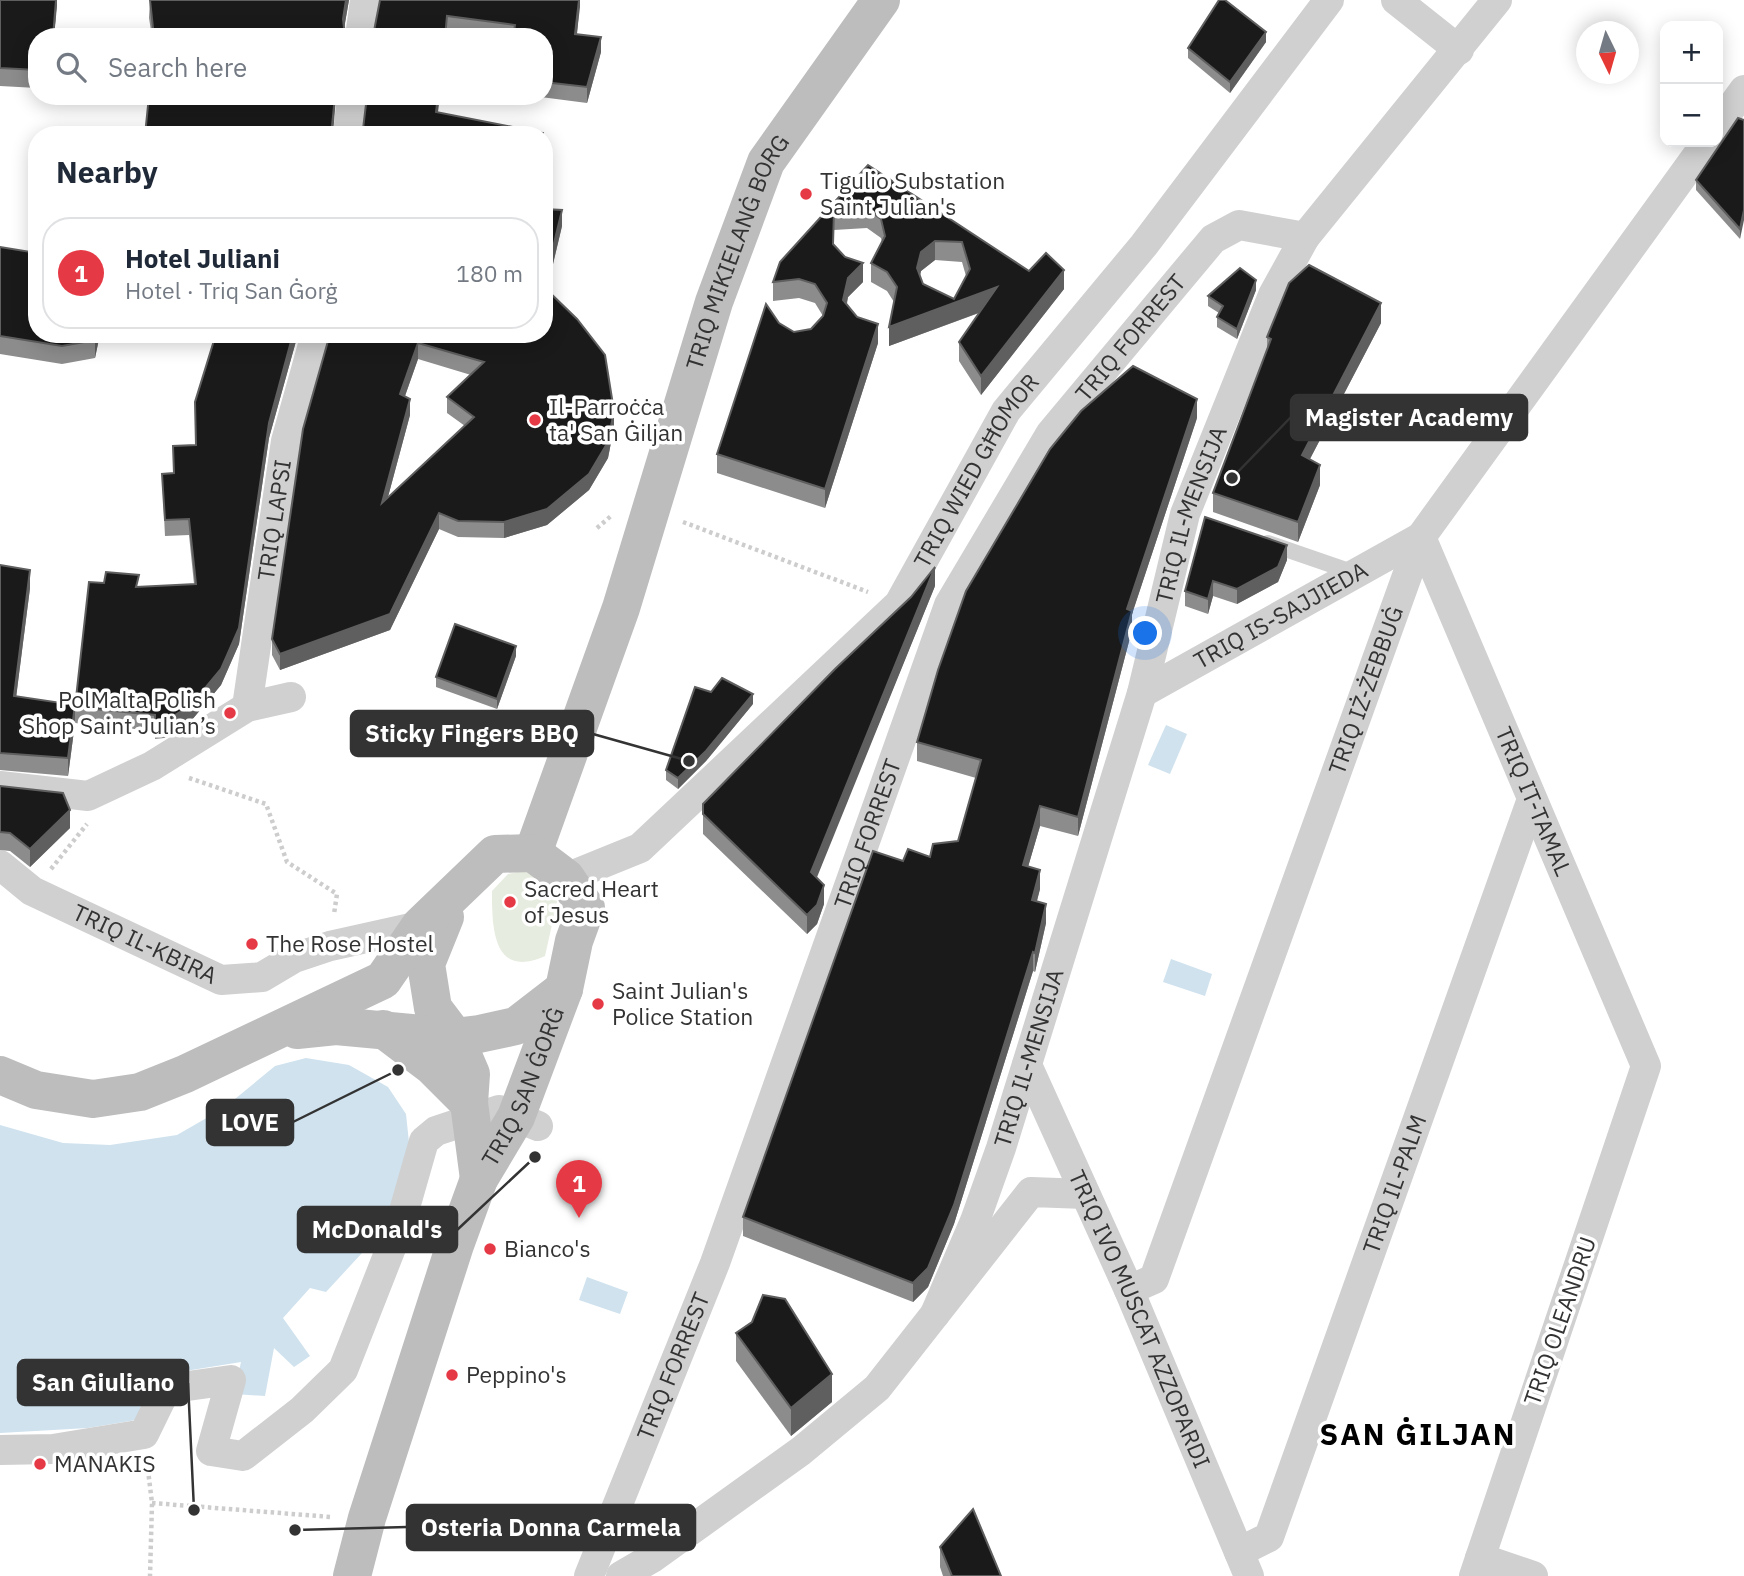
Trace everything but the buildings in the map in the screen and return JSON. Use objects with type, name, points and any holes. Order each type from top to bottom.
[{"type":"main road","name":"TRIQ MIKIELANĠ BORG","points":[[533,853],[621,608],[715,302],[766,162],[881,0]]},
{"type":"main road","name":"TRIQ SAN ĠORĠ","points":[[352,1576],[367,1518],[479,1179],[527,1121],[564,989],[574,941],[586,908],[566,878],[533,853]]},
{"type":"main road","points":[[0,1075],[36,1090],[93,1099],[128,1094],[185,1074],[236,1047],[274,1032],[383,980],[420,926],[495,854],[533,853]]},
{"type":"main road","points":[[452,898],[426,964],[433,1008],[455,1037],[471,1074],[471,1111],[479,1179]]},
{"type":"main road","points":[[274,1032],[336,1026],[455,1037],[516,1026],[564,989]]},
{"type":"main road","points":[[383,1029],[432,1066],[471,1111]]},
{"type":"street","points":[[361,28],[365,0]]},
{"type":"street","name":"TRIQ WIED GĦOMOR","points":[[566,878],[640,848],[899,604],[1006,411],[1144,245],[1329,0]]},
{"type":"street","points":[[1396,0],[1459,50]]},
{"type":"street","name":"TRIQ IL-MENSIJA","points":[[935,1314],[991,1177],[1142,693],[1192,516],[1273,295],[1305,237],[1497,0]]},
{"type":"street","points":[[1723,119],[1744,90]]},
{"type":"street","points":[[349,126],[351,105]]},
{"type":"street","name":"TRIQ IŻ-ŻEBBUĠ","points":[[1129,1290],[1154,1279],[1421,537],[1703,147]]},
{"type":"street","name":"TRIQ FORREST","points":[[589,1576],[715,1263],[950,605],[1051,433],[1213,239],[1239,225],[1305,237]]},
{"type":"street","name":"TRIQ LAPSI","points":[[247,707],[286,441],[313,343]]},
{"type":"street","name":"TRIQ IS-SAJJIEDA","points":[[1142,693],[1421,537]]},
{"type":"street","name":"TRIQ IT-TAMAL","points":[[1421,537],[1646,1066]]},
{"type":"street","points":[[899,604],[950,605]]},
{"type":"street","points":[[0,786],[88,796],[152,766],[247,707],[291,697]]},
{"type":"street","name":"TRIQ IL-PALM","points":[[1244,1564],[1269,1537],[1532,799]]},
{"type":"street","name":"TRIQ IL-KBIRA","points":[[0,865],[32,891],[221,980],[262,976],[294,958],[330,946],[420,926]]},
{"type":"street","name":"TRIQ IVO MUSCAT AZZOPARDI","points":[[1027,1065],[1129,1290],[1244,1564]]},
{"type":"street","name":"TRIQ OLEANDRU","points":[[1477,1567],[1646,1066]]},
{"type":"street","points":[[0,1450],[53,1449],[144,1434],[166,1389],[231,1380],[211,1451],[243,1455],[311,1401],[343,1370],[400,1225],[424,1142],[436,1131],[471,1111],[499,1110],[527,1121]]},
{"type":"street","name":"TRIQ IL-MENSIJA","points":[[991,1177],[1031,1192],[1085,1194]]},
{"type":"street","name":"TRIQ IL-MENSIJA","points":[[621,1576],[652,1558],[801,1451],[877,1388],[1031,1192]]},
{"type":"street","points":[[1477,1567],[1533,1576]]},
{"type":"lane","points":[[1250,537],[1354,573]]},
{"type":"path","points":[[672,518],[832,578]]},
{"type":"path","points":[[152,766],[265,804],[287,862],[337,894]]},
{"type":"path","points":[[32,891],[87,825],[88,796]]},
{"type":"path","points":[[144,1434],[152,1503],[150,1576]]},
{"type":"path","points":[[152,1503],[367,1518]]},
{"type":"shaded area","points":[[527,870],[554,891],[557,902],[545,956],[528,962],[514,961],[505,955],[499,946],[493,919],[492,891],[508,874]]},
{"type":"water","points":[[1166,725],[1187,734],[1170,774],[1148,765]]},
{"type":"water","points":[[1171,959],[1212,974],[1205,996],[1163,982]]},
{"type":"water","points":[[306,1058],[349,1065],[388,1087],[406,1114],[410,1152],[386,1227],[326,1292],[310,1288],[283,1318],[310,1356],[294,1367],[274,1348],[265,1396],[234,1394],[241,1362],[142,1378],[142,1419],[88,1428],[0,1433],[0,1125],[63,1143],[110,1145],[177,1135],[224,1108],[275,1066]]},
{"type":"water","points":[[587,1277],[628,1292],[620,1314],[579,1300]]},
{"type":"place","name":"Tigulio Substation Saint Julian's","points":[[806,194]]},
{"type":"place","name":"Il-Parroċċa ta' San Ġiljan","points":[[535,420]]},
{"type":"place","name":"Magister Academy","points":[[1232,478]]},
{"type":"place","name":"PolMalta Polish Shop Saint Julian’s","points":[[230,713]]},
{"type":"place","name":"Sticky Fingers BBQ","points":[[689,761]]},
{"type":"place","name":"Sacred Heart of Jesus","points":[[510,902]]},
{"type":"place","name":"The Rose Hostel","points":[[252,944]]},
{"type":"place","name":"Saint Julian's Police Station","points":[[598,1004]]},
{"type":"place","name":"LOVE","points":[[398,1070]]},
{"type":"place","name":"McDonald's","points":[[535,1157]]},
{"type":"place","name":"Hotel Juliani","points":[[579,1218]]},
{"type":"place","name":"Bianco's","points":[[490,1249]]},
{"type":"place","name":"Peppino's","points":[[452,1375]]},
{"type":"place","name":"MANAKIS","points":[[40,1464]]},
{"type":"place","name":"San Giuliano","points":[[194,1510]]},
{"type":"place","name":"Osteria Donna Carmela","points":[[295,1530]]},
{"type":"district","name":"SAN ĠILJAN","points":[[1418,1435]]}]
